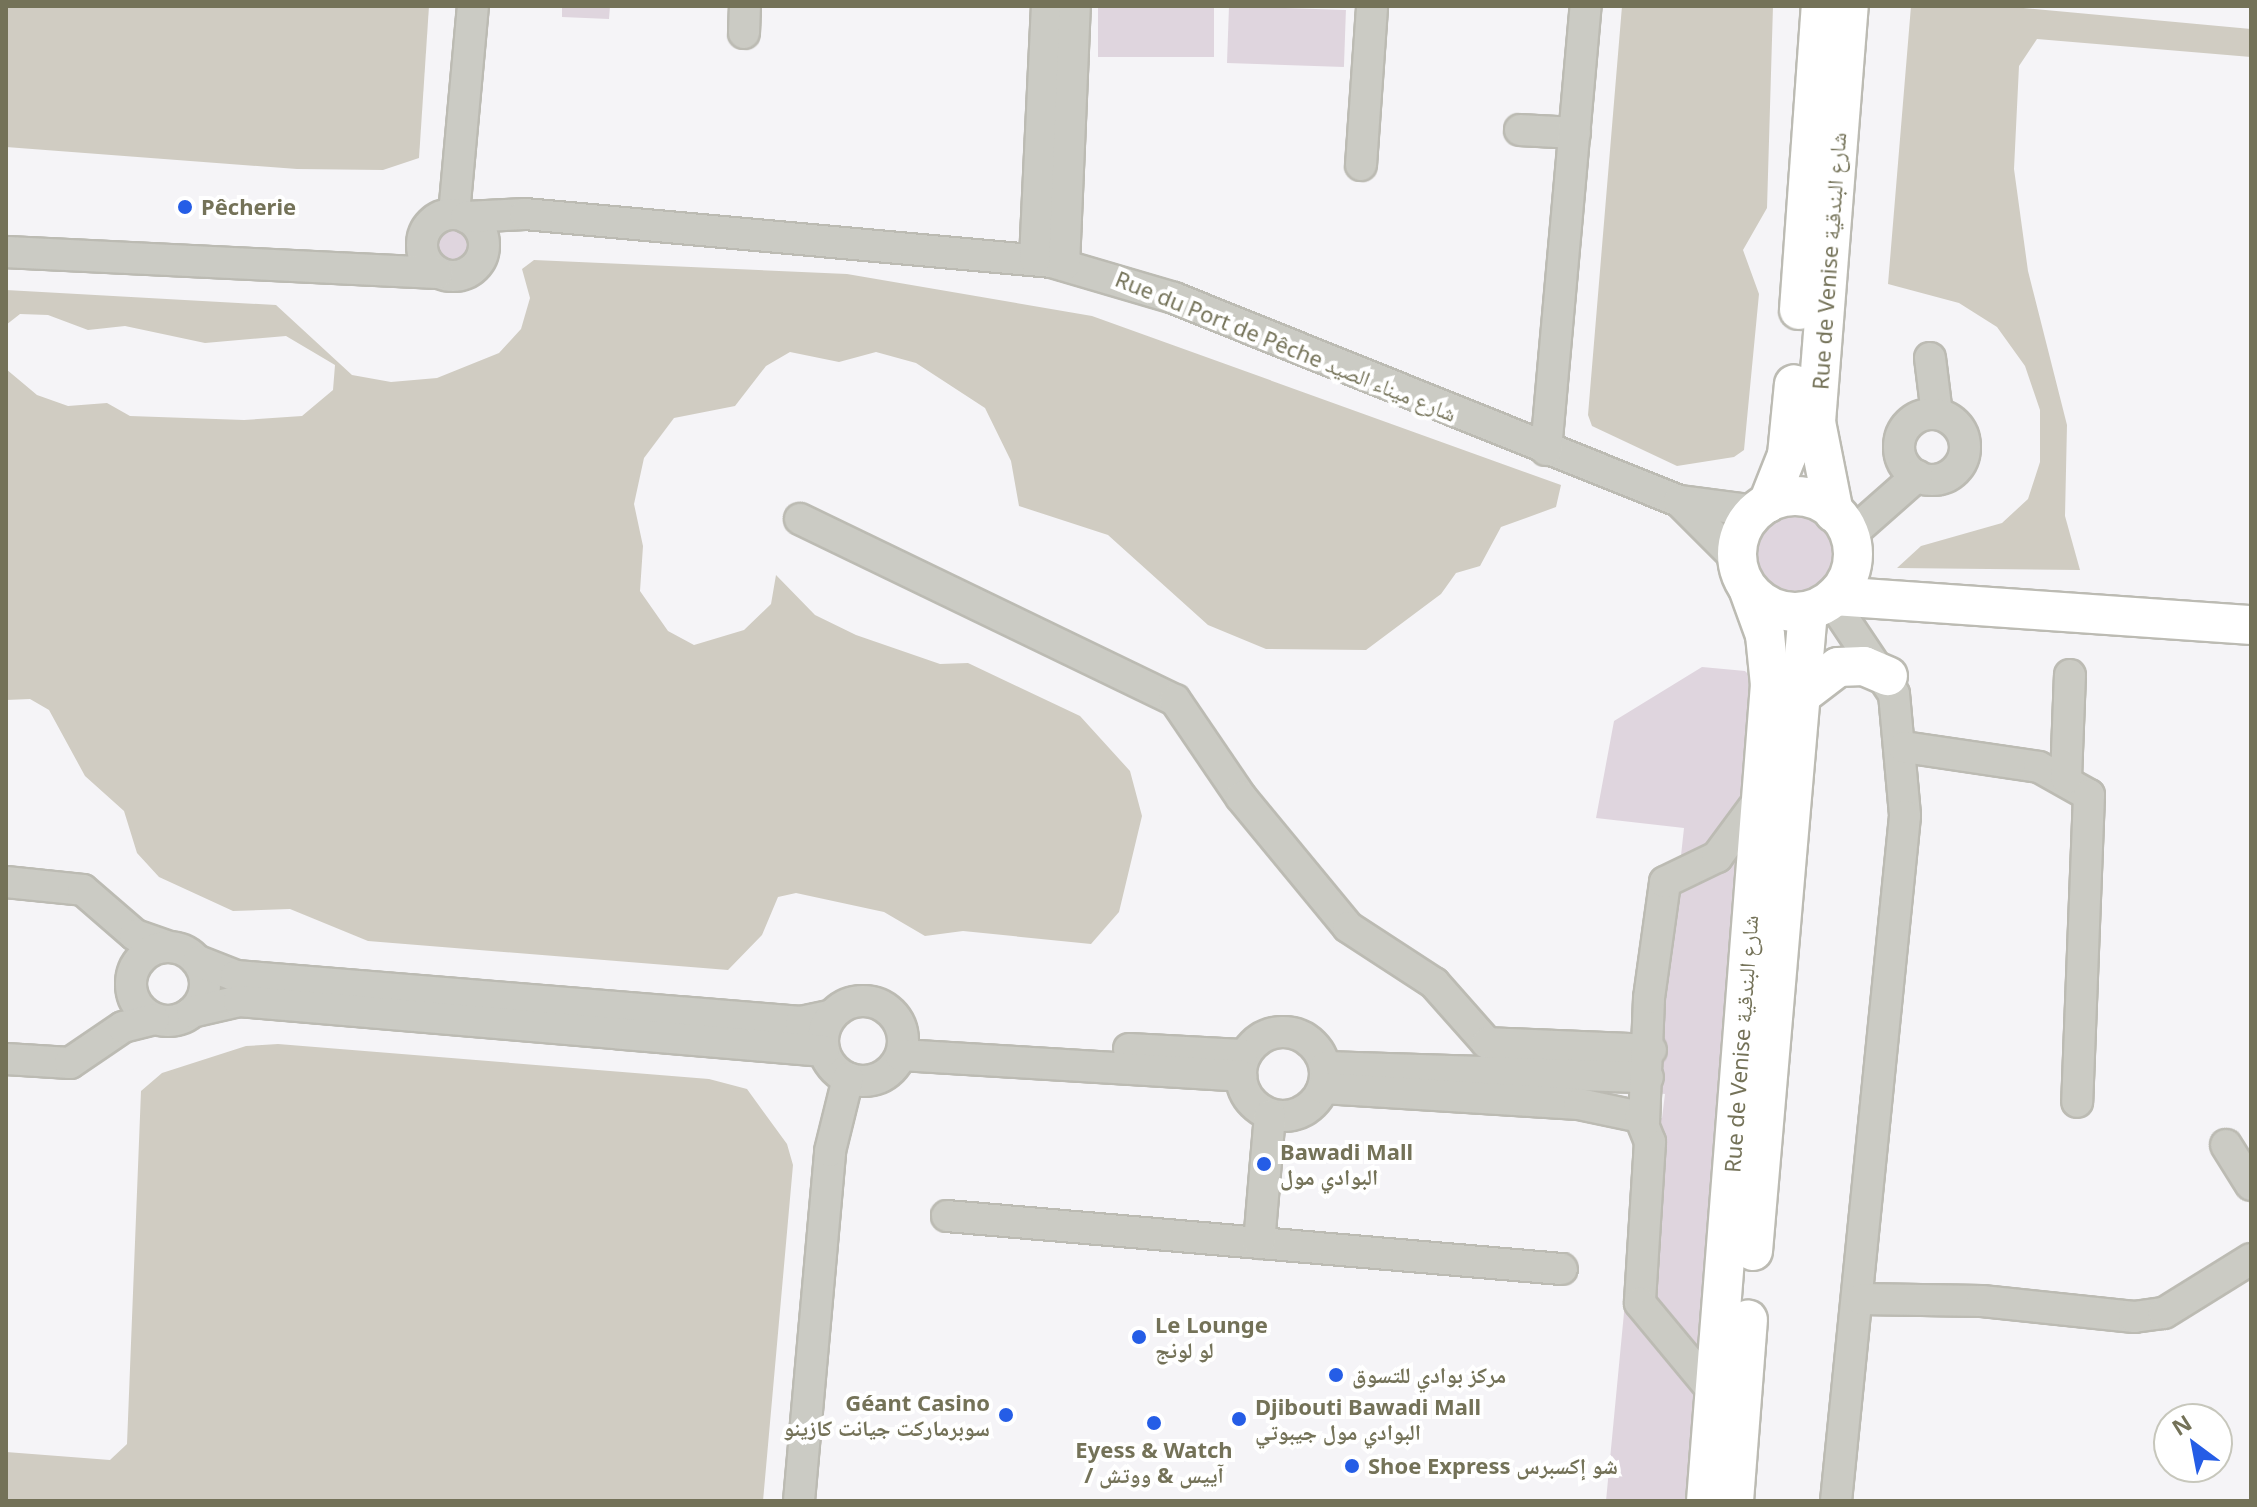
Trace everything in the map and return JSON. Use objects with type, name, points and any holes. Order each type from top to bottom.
[{"type":"main road","name":"Rue de Venise شارع البندقية","points":[[1762,507],[1791,433],[1826,10]]},
{"type":"main road","name":"Rue de Venise شارع البندقية","points":[[1826,10],[1816,422],[1846,534]]},
{"type":"main road","points":[[1934,606],[1883,585],[1846,534],[1800,497],[1762,507],[1745,524],[1743,575],[1780,610],[1822,604],[1934,606],[2251,625]]},
{"type":"main road","points":[[1822,604],[1846,534]]},
{"type":"main road","name":"Rue de Venise شارع البندقية","points":[[1706,1501],[1770,685],[1765,635],[1743,575]]},
{"type":"main road","name":"Rue de Venise شارع البندقية","points":[[1734,1501],[1795,700],[1822,604]]},
{"type":"main road","points":[[1795,700],[1838,667],[1864,666],[1888,676]]},
{"type":"street","points":[[473,6],[460,216],[484,247]]},
{"type":"street","points":[[1035,259],[1047,6]]},
{"type":"street","points":[[1064,265],[1075,6]]},
{"type":"street","points":[[1361,165],[1372,6]]},
{"type":"street","points":[[1546,450],[1586,6]]},
{"type":"street","points":[[1520,130],[1575,133]]},
{"type":"street","points":[[376,273],[423,236],[435,220],[460,216]]},
{"type":"street","name":"Rue du Port de Pêche شارع ميناء الصيد","points":[[460,216],[545,217],[1035,259],[1064,265],[1174,298],[1679,501],[1762,507]]},
{"type":"street","points":[[6,252],[376,273],[437,273],[473,269],[484,247],[545,217]]},
{"type":"street","points":[[423,236],[422,253],[437,273]]},
{"type":"street","points":[[1930,358],[1937,414]]},
{"type":"street","points":[[1937,414],[1956,425],[1963,456],[1939,479],[1917,476],[1902,462],[1899,442],[1916,417],[1937,414]]},
{"type":"street","points":[[1846,534],[1917,476]]},
{"type":"street","name":"Rue du Port de Pêche شارع ميناء الصيد","points":[[1679,501],[1743,575]]},
{"type":"street","points":[[800,519],[1175,700],[1241,797],[1348,927],[1434,983],[1487,1043],[1650,1063]]},
{"type":"street","points":[[1822,604],[1888,676],[1904,747],[1895,947],[1861,1299],[1836,1501]]},
{"type":"street","points":[[2066,778],[2070,675]]},
{"type":"street","points":[[1904,747],[2010,761],[2066,778],[2089,795],[2093,811],[2077,1102]]},
{"type":"street","points":[[1714,1392],[1640,1303],[1650,1142],[1644,1123],[1650,1063],[1649,998],[1665,882],[1717,857],[1759,800]]},
{"type":"street","points":[[6,882],[83,890],[135,935],[236,976],[801,1022],[830,1016],[853,1001],[881,1004],[902,1046]]},
{"type":"street","points":[[154,1019],[135,1002],[131,977],[143,955],[167,946]]},
{"type":"street","points":[[192,1012],[206,982],[198,961]]},
{"type":"street","points":[[6,1059],[70,1063],[123,1027],[239,1001],[824,1051],[848,1078]]},
{"type":"street","points":[[824,1051],[830,1016]]},
{"type":"street","points":[[1280,1116],[1246,1095],[1242,1066],[1268,1035],[1286,1032],[1318,1050],[1324,1077]]},
{"type":"street","points":[[902,1046],[1242,1066]]},
{"type":"street","points":[[848,1078],[885,1075],[902,1046]]},
{"type":"street","points":[[1268,1243],[1280,1116],[1324,1077],[1650,1063]]},
{"type":"street","points":[[1324,1077],[1586,1118],[1635,1113],[1644,1123]]},
{"type":"street","points":[[799,1501],[830,1151],[848,1078]]},
{"type":"street","points":[[2226,1145],[2251,1185]]},
{"type":"street","points":[[947,1216],[1562,1269]]},
{"type":"street","points":[[1861,1299],[1982,1301],[2134,1317],[2164,1313],[2251,1259]]},
{"type":"shaded area","points":[[6,6],[429,6],[419,158],[383,170],[297,169],[6,147]]},
{"type":"shaded area","points":[[562,6],[610,6],[609,19],[562,17]]},
{"type":"shaded area","points":[[1098,6],[1214,6],[1214,57],[1098,57]]},
{"type":"shaded area","points":[[1229,6],[1346,10],[1344,67],[1227,63]]},
{"type":"shaded area","points":[[1622,6],[1773,6],[1767,208],[1743,250],[1759,294],[1744,450],[1734,457],[1677,466],[1592,426],[1588,415]]},
{"type":"shaded area","points":[[1911,6],[2002,6],[2251,29],[2251,57],[2037,39],[2019,66],[2014,169],[2028,271],[2067,425],[2065,516],[2080,570],[1897,568],[1921,546],[2002,523],[2028,499],[2040,462],[2040,410],[2025,366],[1997,327],[1959,303],[1888,284]]},
{"type":"shaded area","points":[[457,227],[474,234],[481,251],[474,268],[457,275],[440,268],[433,251],[440,234]]},
{"type":"shaded area","points":[[534,260],[847,274],[1092,316],[1561,485],[1556,507],[1501,527],[1480,566],[1456,573],[1441,594],[1366,650],[1266,649],[1208,625],[1108,535],[1019,506],[1011,461],[985,408],[916,363],[876,352],[839,362],[790,352],[766,366],[735,406],[674,418],[644,458],[634,504],[643,546],[640,591],[668,631],[694,645],[744,630],[771,604],[776,575],[815,615],[856,635],[940,664],[968,663],[1080,716],[1130,771],[1142,816],[1119,912],[1091,944],[963,931],[925,936],[884,912],[796,893],[778,897],[762,935],[728,970],[368,941],[290,909],[233,911],[159,877],[137,853],[124,811],[85,776],[49,710],[30,699],[6,700],[6,369],[37,395],[68,406],[107,403],[130,416],[244,420],[302,416],[333,390],[335,365],[286,336],[205,343],[125,326],[88,330],[48,315],[20,314],[6,325],[6,290],[276,305],[352,375],[391,382],[437,378],[499,353],[521,329],[530,298],[522,269]]},
{"type":"shaded area","points":[[1794,509],[1811,512],[1826,522],[1836,537],[1839,554],[1836,571],[1826,586],[1811,596],[1794,599],[1777,596],[1762,586],[1752,571],[1749,554],[1752,537],[1762,522],[1777,512]]},
{"type":"shaded area","points":[[1702,667],[1745,671],[1762,688],[1696,1501],[1606,1501],[1643,1114],[1662,1118],[1665,1094],[1655,1093],[1684,828],[1596,818],[1614,721]]},
{"type":"shaded area","points":[[278,1044],[709,1079],[747,1089],[787,1144],[793,1165],[763,1501],[6,1501],[6,1452],[110,1460],[127,1444],[141,1091],[162,1073],[246,1046]]},
{"type":"place","name":"Pêcherie","points":[[185,207]]},
{"type":"place","name":"Bawadi Mall البوادي مول","points":[[1264,1164]]},
{"type":"place","name":"Le Lounge لو لونج","points":[[1139,1337]]},
{"type":"place","name":"مركز بوادي للتسوق","points":[[1336,1375]]},
{"type":"place","name":"Géant Casino سوبرماركت جيانت كازينو","points":[[1006,1415]]},
{"type":"place","name":"Djibouti Bawadi Mall البوادي مول جيبوتي","points":[[1239,1419]]},
{"type":"place","name":"Eyess & Watch / آييس & ووتش","points":[[1154,1423]]},
{"type":"place","name":"Shoe Express شو إكسبرس","points":[[1352,1466]]}]
